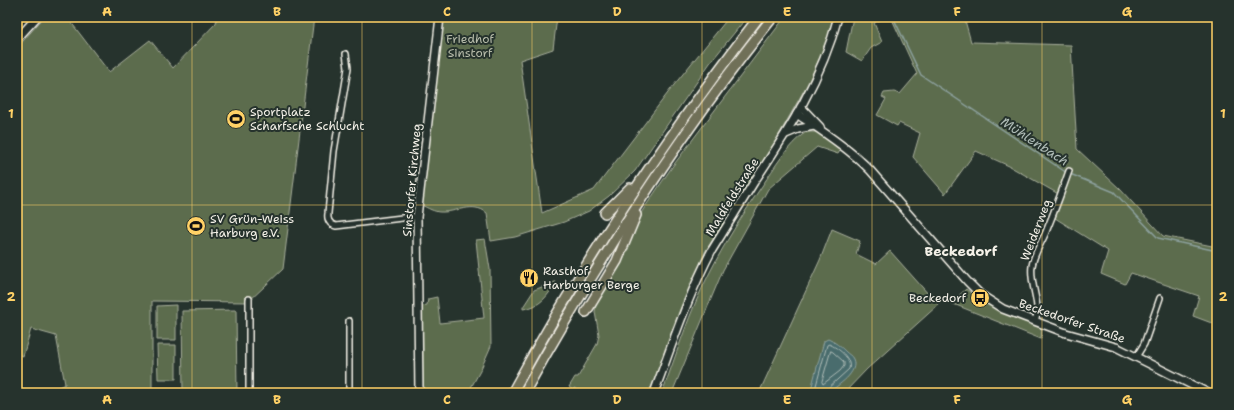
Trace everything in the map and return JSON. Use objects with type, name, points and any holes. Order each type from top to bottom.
[{"type":"highway","points":[[512,393],[570,291],[648,169],[718,70],[759,17]]},
{"type":"highway","points":[[524,393],[575,304],[648,188],[702,111],[773,17]]},
{"type":"highway","points":[[605,213],[648,169]]},
{"type":"highway","points":[[586,312],[617,261],[648,188]]},
{"type":"street","points":[[18,35],[37,17]]},
{"type":"street","name":"Sinstorfer Kirchweg","points":[[420,393],[417,217],[440,17]]},
{"type":"street","name":"Maldfeldstraße","points":[[654,393],[702,268],[716,243],[786,134],[799,111],[828,51],[838,17]]},
{"type":"street","points":[[346,54],[348,68],[334,151],[328,219],[336,226],[417,217]]},
{"type":"street","name":"Beckedorfer Straße","points":[[799,111],[814,126],[826,133],[859,158],[966,281],[981,295],[1003,309],[1066,333],[1116,348],[1208,393]]},
{"type":"street","name":"Beckedorfer Straße","points":[[799,111],[807,112],[826,133]]},
{"type":"street","points":[[786,134],[798,129],[814,126]]},
{"type":"street","name":"Weiderweg","points":[[1035,321],[1038,314],[1032,277],[1033,260],[1045,234],[1069,171]]},
{"type":"street","points":[[249,298],[249,393]]},
{"type":"street","points":[[1136,357],[1144,344],[1160,298]]},
{"type":"street","points":[[349,321],[349,393]]},
{"type":"green space","points":[[44,17],[67,17],[109,72],[150,40],[173,68],[216,23],[217,17],[314,17],[283,269],[248,302],[152,301],[152,393],[46,393],[65,384],[56,336],[31,329],[23,356],[17,354],[17,221],[19,220],[17,216],[17,48]]},
{"type":"green space","name":"Friedhof Sinstorf","points":[[444,17],[557,17],[553,49],[520,60],[542,213],[594,190],[674,85],[729,17],[747,17],[710,63],[635,171],[609,196],[589,211],[564,222],[515,237],[491,241],[487,213],[482,210],[476,208],[464,208],[440,212],[433,211],[422,205]]},
{"type":"green space","points":[[785,17],[833,17],[824,49],[807,85],[775,142],[705,252],[649,393],[580,393],[581,391],[574,388],[573,390],[569,387],[575,377],[578,377],[597,344],[599,335],[595,312],[596,303],[619,264],[641,213],[672,167]]},
{"type":"green space","points":[[853,17],[886,17],[874,23],[882,42],[871,48],[862,61],[846,52]]},
{"type":"green space","points":[[891,17],[964,17],[971,42],[1071,45],[1077,149],[1120,189],[1163,236],[1217,247],[1217,325],[1193,316],[1199,296],[1131,273],[1125,284],[1101,274],[1108,251],[1055,218],[1062,196],[1009,166],[976,151],[945,194],[913,157],[920,133],[899,123],[897,126],[877,115],[886,99],[882,97],[884,93],[894,92],[900,94],[917,74]]},
{"type":"green space","points":[[806,132],[817,132],[841,149],[838,154],[817,147],[768,189],[723,270],[672,393],[662,393],[695,303],[721,252],[748,207],[782,157],[793,143]]},
{"type":"green space","points":[[832,229],[860,241],[856,254],[876,264],[890,251],[938,305],[867,369],[844,393],[759,393],[820,260]]},
{"type":"green space","points":[[485,239],[490,269],[491,346],[468,393],[423,393],[422,306],[427,305],[428,299],[437,297],[440,323],[484,318],[476,240]]},
{"type":"green space","points":[[555,282],[550,292],[543,300],[534,306],[523,309],[534,290]]},
{"type":"green space","points":[[966,289],[993,306],[1042,327],[1041,339],[951,303]]},
{"type":"green space","points":[[176,305],[176,340],[157,340],[157,306]]},
{"type":"green space","points":[[236,310],[237,393],[183,393],[182,311]]},
{"type":"green space","points":[[157,345],[176,345],[176,379],[158,379]]},
{"type":"water","points":[[828,339],[837,344],[852,357],[854,364],[853,369],[842,382],[828,393],[810,393],[824,341]]},
{"type":"waterway","name":"Mühlenbach","points":[[893,17],[921,75],[1067,173]]},
{"type":"waterway","name":"Mühlenbach","points":[[1070,174],[1114,192],[1158,238],[1217,251]]},
{"type":"place","name":"Sportplatz Scharfsche Schlucht","points":[[236,119]]},
{"type":"place","name":"SV Grün-Weiss Harburg e.V.","points":[[196,226]]},
{"type":"place","name":"Rasthof Harburger Berge","points":[[529,278]]},
{"type":"place","name":"Beckedorf","points":[[980,298]]},
{"type":"district","name":"Beckedorf","points":[[961,251]]}]
